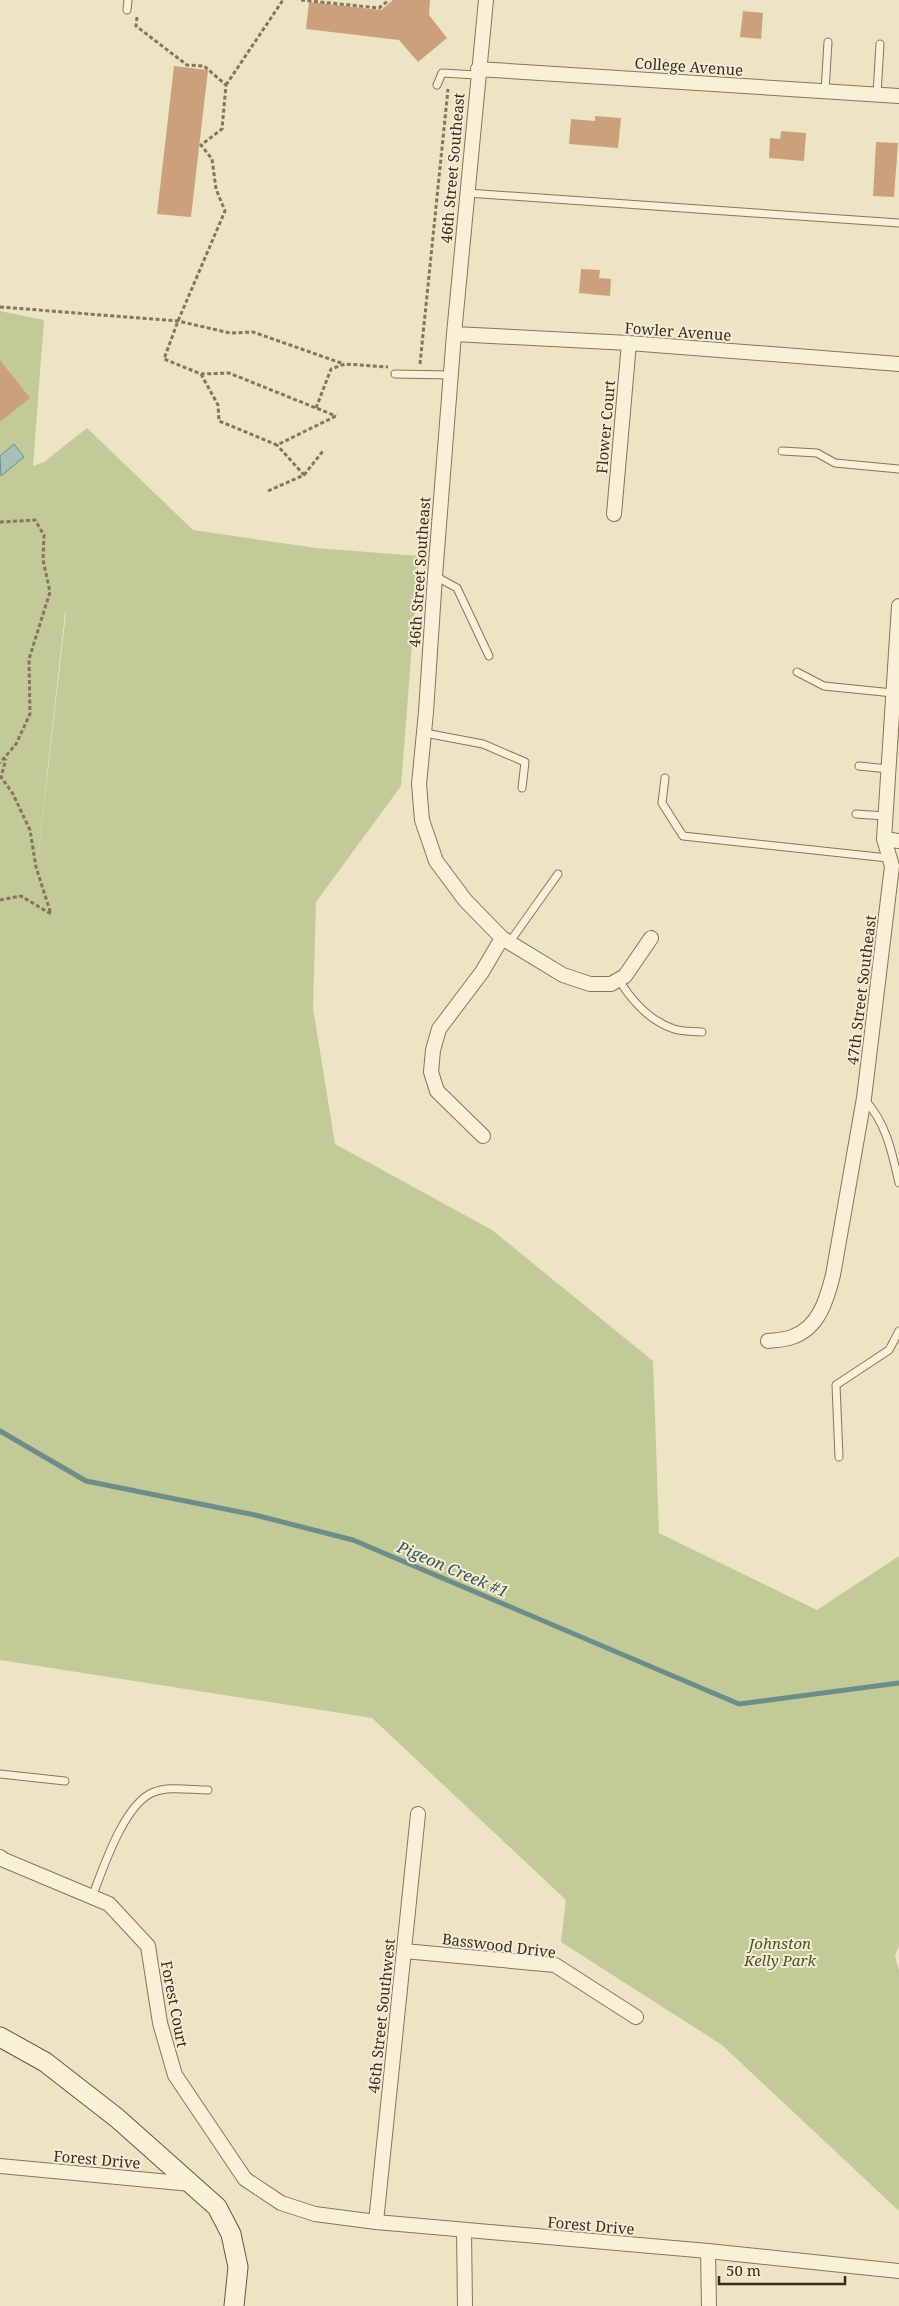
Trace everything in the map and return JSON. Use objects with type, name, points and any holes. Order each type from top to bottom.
[{"type":"main road","points":[[0,2037],[45,2062],[117,2118],[217,2207],[231,2234],[238,2267],[234,2306]]},
{"type":"street","name":"46th Street Southeast","points":[[486,0],[477,72],[450,375],[419,784],[422,820],[436,861],[465,900],[505,940],[572,978],[590,984],[611,984],[619,980]]},
{"type":"street","name":"College Avenue","points":[[477,72],[899,96]]},
{"type":"street","name":"Fowler Avenue","points":[[454,334],[629,344],[899,364]]},
{"type":"street","name":"Flower Court","points":[[614,514],[629,344]]},
{"type":"street","name":"47th Street Southeast","points":[[768,1341],[792,1337],[806,1330],[817,1317],[827,1300],[833,1275],[864,1098],[892,866],[888,858],[884,839],[899,606]]},
{"type":"street","points":[[884,839],[899,841]]},
{"type":"street","points":[[619,980],[631,969],[651,938]]},
{"type":"street","points":[[484,1136],[437,1091],[432,1072],[433,1050],[439,1029],[505,940]]},
{"type":"street","name":"46th Street Southwest","points":[[376,2222],[418,1814]]},
{"type":"street","name":"Forest Court","points":[[0,1857],[109,1904],[148,1946],[160,2023],[175,2075],[245,2179],[281,2203]]},
{"type":"street","name":"Basswood Drive","points":[[404,1951],[555,1965],[636,2017]]},
{"type":"street","name":"Forest Drive","points":[[0,2166],[191,2184]]},
{"type":"street","name":"Forest Drive","points":[[281,2203],[316,2214],[376,2222],[708,2251],[899,2271]]},
{"type":"street","points":[[464,2231],[465,2306]]},
{"type":"street","points":[[708,2251],[709,2306]]},
{"type":"lane","points":[[127,10],[128,0]]},
{"type":"lane","points":[[825,91],[828,42]]},
{"type":"lane","points":[[877,94],[880,44]]},
{"type":"lane","points":[[438,85],[442,73],[477,72]]},
{"type":"lane","points":[[466,193],[899,223]]},
{"type":"lane","points":[[393,370],[450,375]]},
{"type":"lane","points":[[782,451],[817,453],[835,463],[899,469]]},
{"type":"lane","points":[[435,576],[457,588],[489,656]]},
{"type":"lane","points":[[797,672],[824,686],[893,693]]},
{"type":"lane","points":[[424,733],[483,744],[525,762],[522,788]]},
{"type":"lane","points":[[859,766],[888,769]]},
{"type":"lane","points":[[665,778],[662,803],[683,836],[888,858]]},
{"type":"lane","points":[[856,814],[885,816]]},
{"type":"lane","points":[[505,940],[558,874]]},
{"type":"lane","points":[[619,980],[630,997],[653,1018],[675,1029],[702,1032]]},
{"type":"lane","points":[[864,1098],[876,1112],[885,1129],[899,1183]]},
{"type":"lane","points":[[839,1457],[836,1385],[889,1350],[899,1331]]},
{"type":"lane","points":[[0,1774],[65,1781]]},
{"type":"lane","points":[[92,1897],[129,1814],[142,1799],[154,1792],[169,1789],[208,1790]]},
{"type":"path","points":[[277,445],[336,416],[229,373],[201,374],[164,359],[178,321],[226,211],[216,189],[212,159],[200,145],[222,129],[226,85],[283,0]]},
{"type":"path","points":[[301,0],[379,8],[388,0]]},
{"type":"path","points":[[127,10],[138,12],[136,26],[187,65],[204,66],[226,85]]},
{"type":"path","points":[[419,369],[449,74]]},
{"type":"path","points":[[0,307],[178,321],[230,334],[253,332],[345,364],[393,370]]},
{"type":"path","points":[[316,408],[331,368],[345,364]]},
{"type":"path","points":[[201,374],[218,405],[219,422],[277,445],[304,475]]},
{"type":"path","points":[[268,491],[304,475],[323,451]]},
{"type":"path","points":[[0,522],[35,520],[44,535],[43,560],[50,592],[29,659],[30,714],[16,744],[0,763]]},
{"type":"path","points":[[0,900],[21,896],[51,914],[36,867],[30,830],[13,794],[1,776],[7,757]]},
{"type":"green space","name":"Johnston Kelly Park","points":[[0,311],[44,320],[33,466],[44,462],[87,428],[193,530],[316,548],[419,556],[401,786],[316,902],[313,1008],[335,1144],[492,1230],[653,1361],[659,1533],[817,1610],[899,1556],[899,1945],[895,1956],[899,1971],[899,2211],[722,2045],[561,1942],[566,1900],[372,1718],[0,1660]],"holes":[[[65,613],[66,613],[34,892]]]},
{"type":"water","points":[[14,444],[24,457],[1,476],[0,456]]},
{"type":"building","points":[[393,0],[430,0],[429,15],[447,38],[418,62],[399,40],[306,29],[309,2],[381,10]]},
{"type":"building","points":[[743,11],[763,13],[761,39],[740,37]]},
{"type":"building","points":[[174,66],[208,70],[191,217],[157,214]]},
{"type":"building","points":[[595,116],[621,118],[618,148],[569,144],[571,119],[595,121]]},
{"type":"building","points":[[781,131],[806,133],[804,161],[769,158],[770,138],[780,139]]},
{"type":"building","points":[[876,142],[898,143],[894,197],[873,196]]},
{"type":"building","points":[[581,269],[600,270],[599,278],[611,279],[610,296],[579,293]]},
{"type":"building","points":[[0,360],[30,398],[0,422]]},
{"type":"waterway","name":"Pigeon Creek #1","points":[[0,1431],[86,1481],[255,1515],[353,1540],[739,1704],[899,1683]]}]
